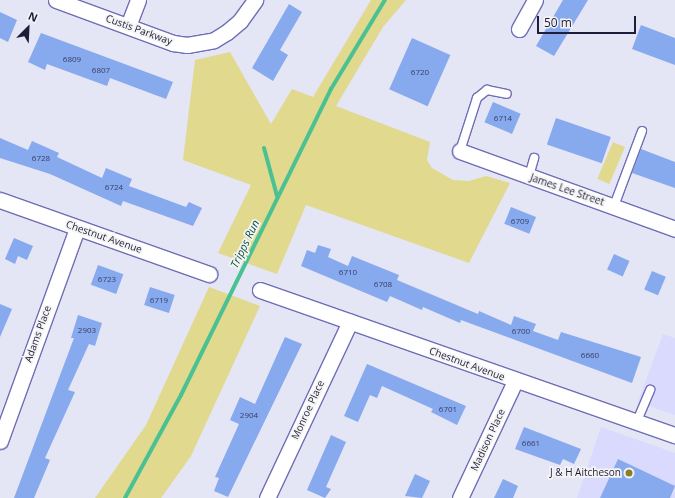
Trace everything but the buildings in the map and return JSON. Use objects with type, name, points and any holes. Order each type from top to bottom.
[{"type":"street","name":"Custis Parkway","points":[[56,0],[172,43],[201,44],[227,32],[240,21],[255,0]]},
{"type":"street","points":[[128,26],[138,0]]},
{"type":"street","points":[[519,29],[535,0]]},
{"type":"street","name":"James Lee Street","points":[[460,151],[675,229]]},
{"type":"street","name":"Chestnut Avenue","points":[[0,200],[209,274]]},
{"type":"street","name":"Adams Place","points":[[0,441],[77,228]]},
{"type":"street","name":"Chestnut Avenue","points":[[260,290],[515,381],[675,435]]},
{"type":"street","name":"Monroe Place","points":[[267,498],[350,322]]},
{"type":"street","name":"Madison Place","points":[[460,498],[515,381]]},
{"type":"lane","points":[[460,151],[477,98],[487,90],[507,94]]},
{"type":"lane","points":[[614,206],[642,131]]},
{"type":"lane","points":[[529,176],[534,158]]},
{"type":"lane","points":[[637,421],[650,390]]},
{"type":"shaded area","points":[[371,0],[406,0],[383,27],[336,106],[430,142],[427,160],[432,168],[453,180],[469,181],[486,176],[510,183],[469,263],[306,205],[277,274],[218,253],[251,185],[183,160],[195,60],[230,52],[271,124],[292,89],[313,97]]},
{"type":"shaded area","points":[[613,142],[625,147],[609,184],[597,179]]},
{"type":"shaded area","points":[[209,287],[260,306],[191,456],[161,498],[95,498],[146,425]]},
{"type":"shaded area","points":[[663,334],[675,338],[675,415],[638,402]]},
{"type":"shaded area","points":[[601,427],[675,453],[675,498],[577,498]]},
{"type":"waterway","name":"Tripps Run","points":[[125,498],[181,395],[331,89],[385,0]]},
{"type":"waterway","points":[[264,148],[277,196]]},
{"type":"place","name":"J & H Aitcheson","points":[[629,473]]}]
